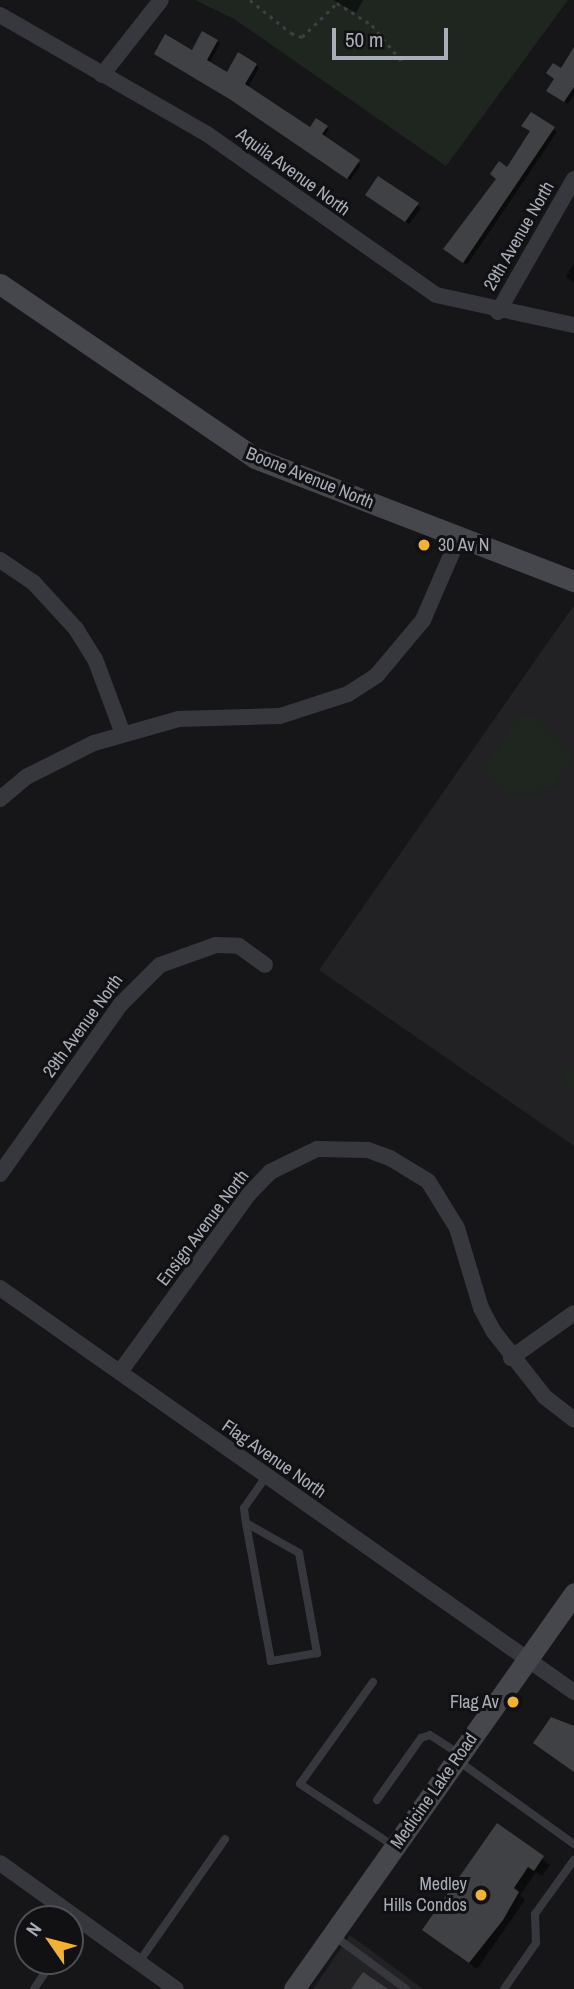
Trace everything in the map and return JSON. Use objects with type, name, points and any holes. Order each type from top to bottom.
[{"type":"street","points":[[102,75],[160,0]]},
{"type":"street","name":"Aquila Avenue North","points":[[0,16],[207,134],[413,282],[436,295],[498,312],[574,325]]},
{"type":"street","name":"29th Avenue North","points":[[498,312],[574,179]]},
{"type":"street","name":"Boone Avenue North","points":[[0,284],[255,458],[574,581]]},
{"type":"street","points":[[0,799],[62,757],[123,734],[212,714],[280,716],[348,694],[377,675],[416,630],[459,537]]},
{"type":"street","points":[[0,560],[33,582],[76,629],[95,659],[123,734]]},
{"type":"street","name":"29th Avenue North","points":[[0,1174],[121,1004],[160,965],[216,945],[239,946],[265,965]]},
{"type":"street","name":"Ensign Avenue North","points":[[120,1373],[255,1188],[292,1159],[329,1149],[368,1150],[390,1158],[428,1181],[457,1228],[481,1308],[511,1358],[574,1420]]},
{"type":"street","name":"Flag Avenue North","points":[[0,1288],[574,1692]]},
{"type":"street","points":[[511,1358],[574,1312]]},
{"type":"street","name":"Medicine Lake Road","points":[[294,1989],[574,1593]]},
{"type":"street","points":[[0,1863],[60,1905]]},
{"type":"street","points":[[84,1922],[176,1989]]},
{"type":"lane","points":[[246,1523],[299,1553],[317,1653],[271,1661],[246,1523],[244,1508],[267,1477]]},
{"type":"lane","points":[[373,1682],[300,1784],[395,1847]]},
{"type":"lane","points":[[377,1800],[421,1738],[429,1735],[574,1844]]},
{"type":"lane","points":[[139,1962],[225,1839]]},
{"type":"lane","points":[[504,1989],[536,1943],[535,1914],[574,1860]]},
{"type":"lane","points":[[333,1935],[406,1989]]},
{"type":"path","points":[[250,0],[291,33],[302,37],[337,3],[372,25],[404,64]]},
{"type":"shaded area","points":[[195,0],[568,0],[446,166],[234,19]]},
{"type":"shaded area","points":[[574,605],[574,1146],[319,970]]},
{"type":"shaded area","points":[[519,716],[533,716],[574,757],[553,786],[528,796],[505,792],[484,768]]},
{"type":"shaded area","points":[[574,1064],[574,1091],[561,1078]]},
{"type":"shaded area","points":[[350,1935],[423,1989],[313,1989]]},
{"type":"building","points":[[202,31],[218,40],[207,60],[227,72],[238,52],[257,64],[245,84],[310,127],[316,118],[328,126],[322,134],[360,160],[347,179],[231,100],[154,54],[165,34],[192,50]]},
{"type":"building","points":[[574,47],[574,87],[564,102],[546,91],[554,79],[546,73],[553,63],[561,68]]},
{"type":"building","points":[[531,112],[555,127],[463,263],[443,249],[496,179],[490,174],[499,161],[507,167],[530,131],[521,126]]},
{"type":"building","points":[[378,176],[419,203],[405,222],[365,195]]},
{"type":"building","points":[[551,1717],[574,1726],[574,1772],[533,1743]]},
{"type":"building","name":"Medley Hills Condos","points":[[497,1823],[544,1856],[534,1871],[528,1867],[514,1888],[519,1892],[503,1920],[469,1963],[422,1930]]},
{"type":"building","points":[[363,1972],[388,1989],[351,1989]]},
{"type":"place","name":"30 Av N","points":[[424,545]]},
{"type":"place","name":"Flag Av","points":[[513,1702]]},
{"type":"place","name":"Medley Hills Condos","points":[[481,1895]]}]
